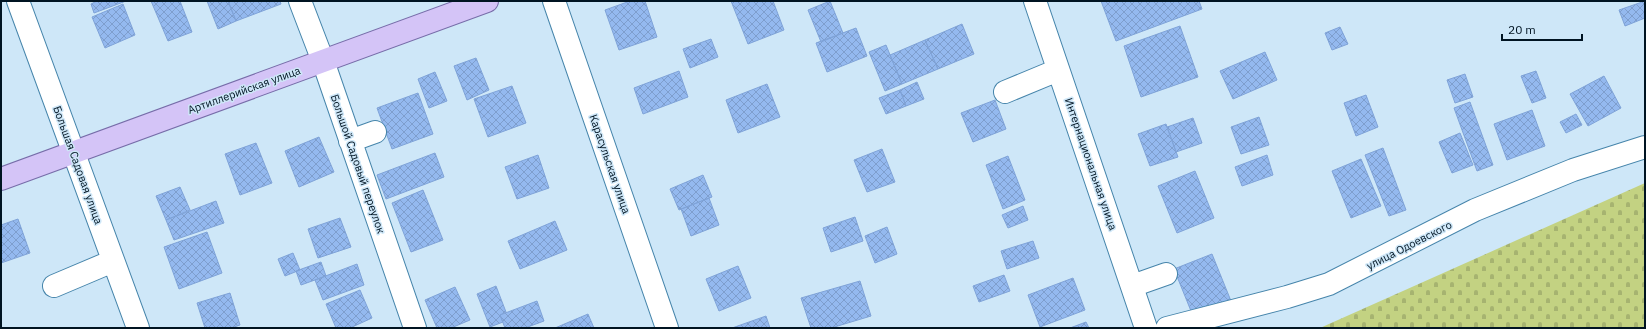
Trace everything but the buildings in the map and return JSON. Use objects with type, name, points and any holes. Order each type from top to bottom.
[{"type":"main road","name":"Артиллерийская улица","points":[[1,179],[487,1]]},
{"type":"street","name":"Большая Садовая улица","points":[[18,1],[138,328]]},
{"type":"street","name":"Большой Садовый переулок","points":[[300,1],[323,61],[415,328]]},
{"type":"street","name":"Карасульская улица","points":[[554,1],[667,328]]},
{"type":"street","name":"Интернациональная улица","points":[[1035,1],[1146,328]]},
{"type":"street","points":[[1005,92],[1058,70]]},
{"type":"street","points":[[350,141],[375,132]]},
{"type":"street","name":"улица Одоевского","points":[[1167,328],[1287,297],[1329,284],[1475,210],[1572,170],[1645,146]]},
{"type":"street","points":[[54,286],[113,261]]},
{"type":"street","points":[[1132,286],[1166,274]]},
{"type":"green space","points":[[1645,183],[1645,328],[1320,328]]}]
